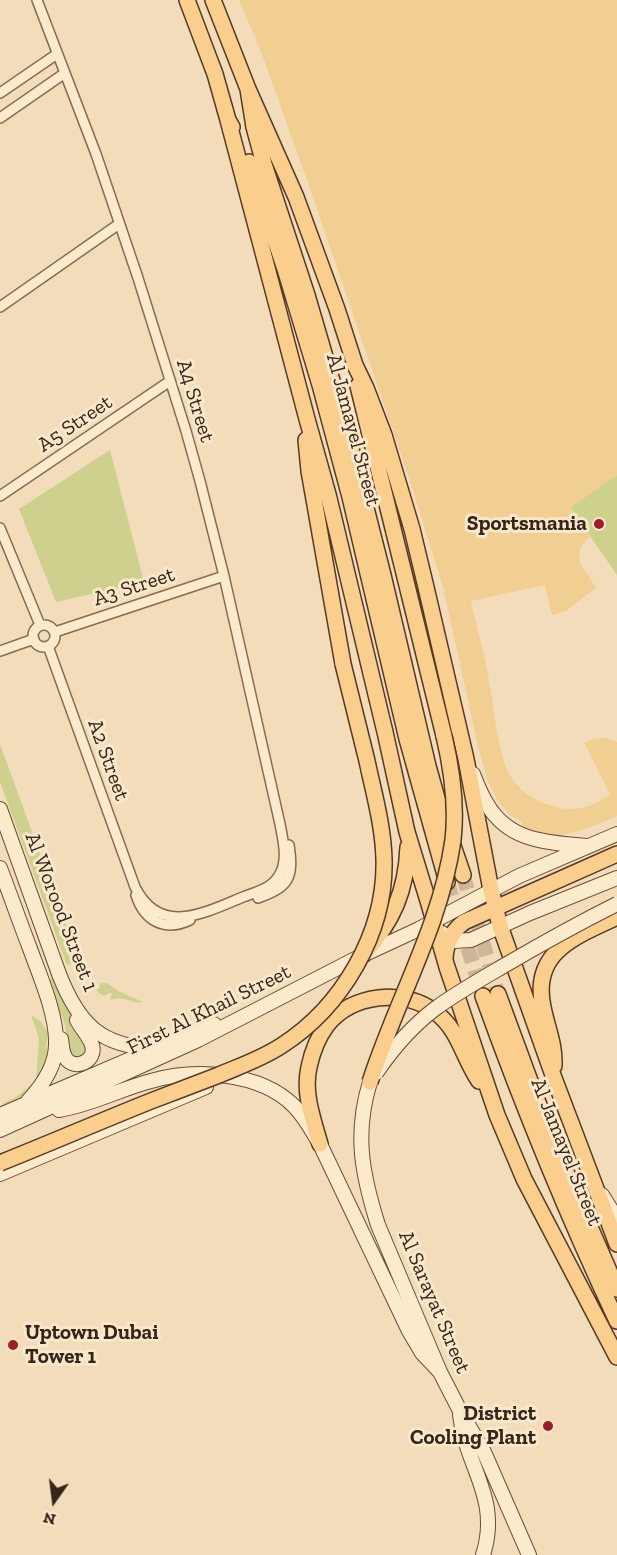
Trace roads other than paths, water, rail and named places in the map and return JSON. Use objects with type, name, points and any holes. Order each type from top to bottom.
[{"type":"main road","name":"Al Jamayel Street","points":[[187,0],[215,74],[228,120],[244,150],[266,211],[320,385],[350,497],[407,739],[447,882]]},
{"type":"main road","name":"Al Jamayel Street","points":[[213,0],[248,89],[254,127],[264,164],[307,295],[345,425],[428,766],[463,875]]},
{"type":"main road","points":[[248,89],[300,208],[355,365],[376,411],[412,529],[466,759],[500,926],[554,1078],[617,1244]]},
{"type":"main road","points":[[228,120],[331,507],[385,732],[406,832],[408,847],[406,869],[397,906],[377,940],[363,955]]},
{"type":"main road","points":[[355,365],[360,397],[450,762],[454,814],[453,840],[442,891],[429,932],[370,1082]]},
{"type":"main road","points":[[0,1163],[263,1056],[281,1046],[307,1027],[334,999],[351,975],[365,948],[375,921],[381,892],[384,862],[382,833],[377,803],[343,664],[309,471],[307,419]]},
{"type":"main road","points":[[466,759],[487,805],[505,825],[517,833],[538,841],[588,846]]},
{"type":"main road","name":"Al Worood Street 1","points":[[0,809],[66,992],[86,1023],[111,1040],[140,1048],[156,1048]]},
{"type":"main road","points":[[406,832],[445,961],[506,1136],[524,1179],[617,1357]]},
{"type":"main road","name":"First Al Khail Street","points":[[0,1131],[168,1055],[519,876],[617,834]]},
{"type":"main road","points":[[445,961],[446,947],[458,927],[464,922],[617,854]]},
{"type":"main road","name":"Al Worood Street 1","points":[[0,868],[45,992],[55,1030],[56,1045],[53,1058],[42,1083],[25,1104]]},
{"type":"main road","points":[[434,921],[450,939],[471,940],[617,878]]},
{"type":"main road","points":[[370,1082],[400,1041],[436,1008],[539,945],[617,904]]},
{"type":"main road","points":[[554,1078],[552,1040],[541,994],[544,974],[558,949],[571,939],[617,916]]},
{"type":"main road","points":[[45,992],[58,1020],[64,1055],[67,1060],[78,1065],[88,1060],[93,1050],[92,1044],[72,1010],[66,992]]},
{"type":"main road","name":"Al Jamayel Street","points":[[617,1289],[491,995],[518,1090],[576,1233],[617,1321]]},
{"type":"main road","points":[[320,1144],[308,1093],[309,1069],[316,1045],[328,1024],[346,1008],[370,999],[394,996],[416,1001],[435,1011],[451,1027],[473,1072],[490,1094]]},
{"type":"main road","points":[[0,1115],[206,1027],[242,1018]]},
{"type":"main road","points":[[43,1112],[80,1106],[150,1081],[185,1074],[247,1080],[264,1085],[280,1094],[300,1113],[320,1144],[408,1331],[422,1353],[440,1372]]},
{"type":"main road","points":[[0,1174],[230,1077]]},
{"type":"main road","name":"Al Sarayat Street","points":[[370,1082],[362,1115],[361,1157],[378,1225],[440,1372],[484,1452],[529,1555]]},
{"type":"main road","points":[[598,1190],[617,1219]]},
{"type":"main road","points":[[459,1409],[464,1441],[486,1497],[489,1516],[488,1535],[483,1555]]},
{"type":"street","name":"A4 Street","points":[[37,0],[96,154],[200,481],[280,824],[289,845],[291,866],[289,876],[277,891],[199,914],[183,923],[166,925],[150,918],[139,904],[135,887]]},
{"type":"street","points":[[0,93],[57,54]]},
{"type":"street","points":[[0,118],[65,73]]},
{"type":"street","points":[[0,307],[119,224]]},
{"type":"street","name":"A5 Street","points":[[0,496],[170,381]]},
{"type":"street","points":[[0,528],[40,625]]},
{"type":"street","name":"A3 Street","points":[[55,632],[224,576]]},
{"type":"street","points":[[40,625],[49,626],[55,632],[54,641],[48,646],[39,646],[34,639],[34,631],[40,625]]},
{"type":"street","points":[[0,651],[34,639]]},
{"type":"street","name":"A2 Street","points":[[48,646],[135,887]]},
{"type":"tunnel","points":[[463,875],[498,994]]},
{"type":"tunnel","points":[[447,882],[483,996]]},
{"type":"place","name":"Sportsmania","points":[[599,524]]},
{"type":"place","name":"Uptown Dubai Tower 1","points":[[13,1345]]},
{"type":"place","name":"District Cooling Plant","points":[[548,1426]]}]
